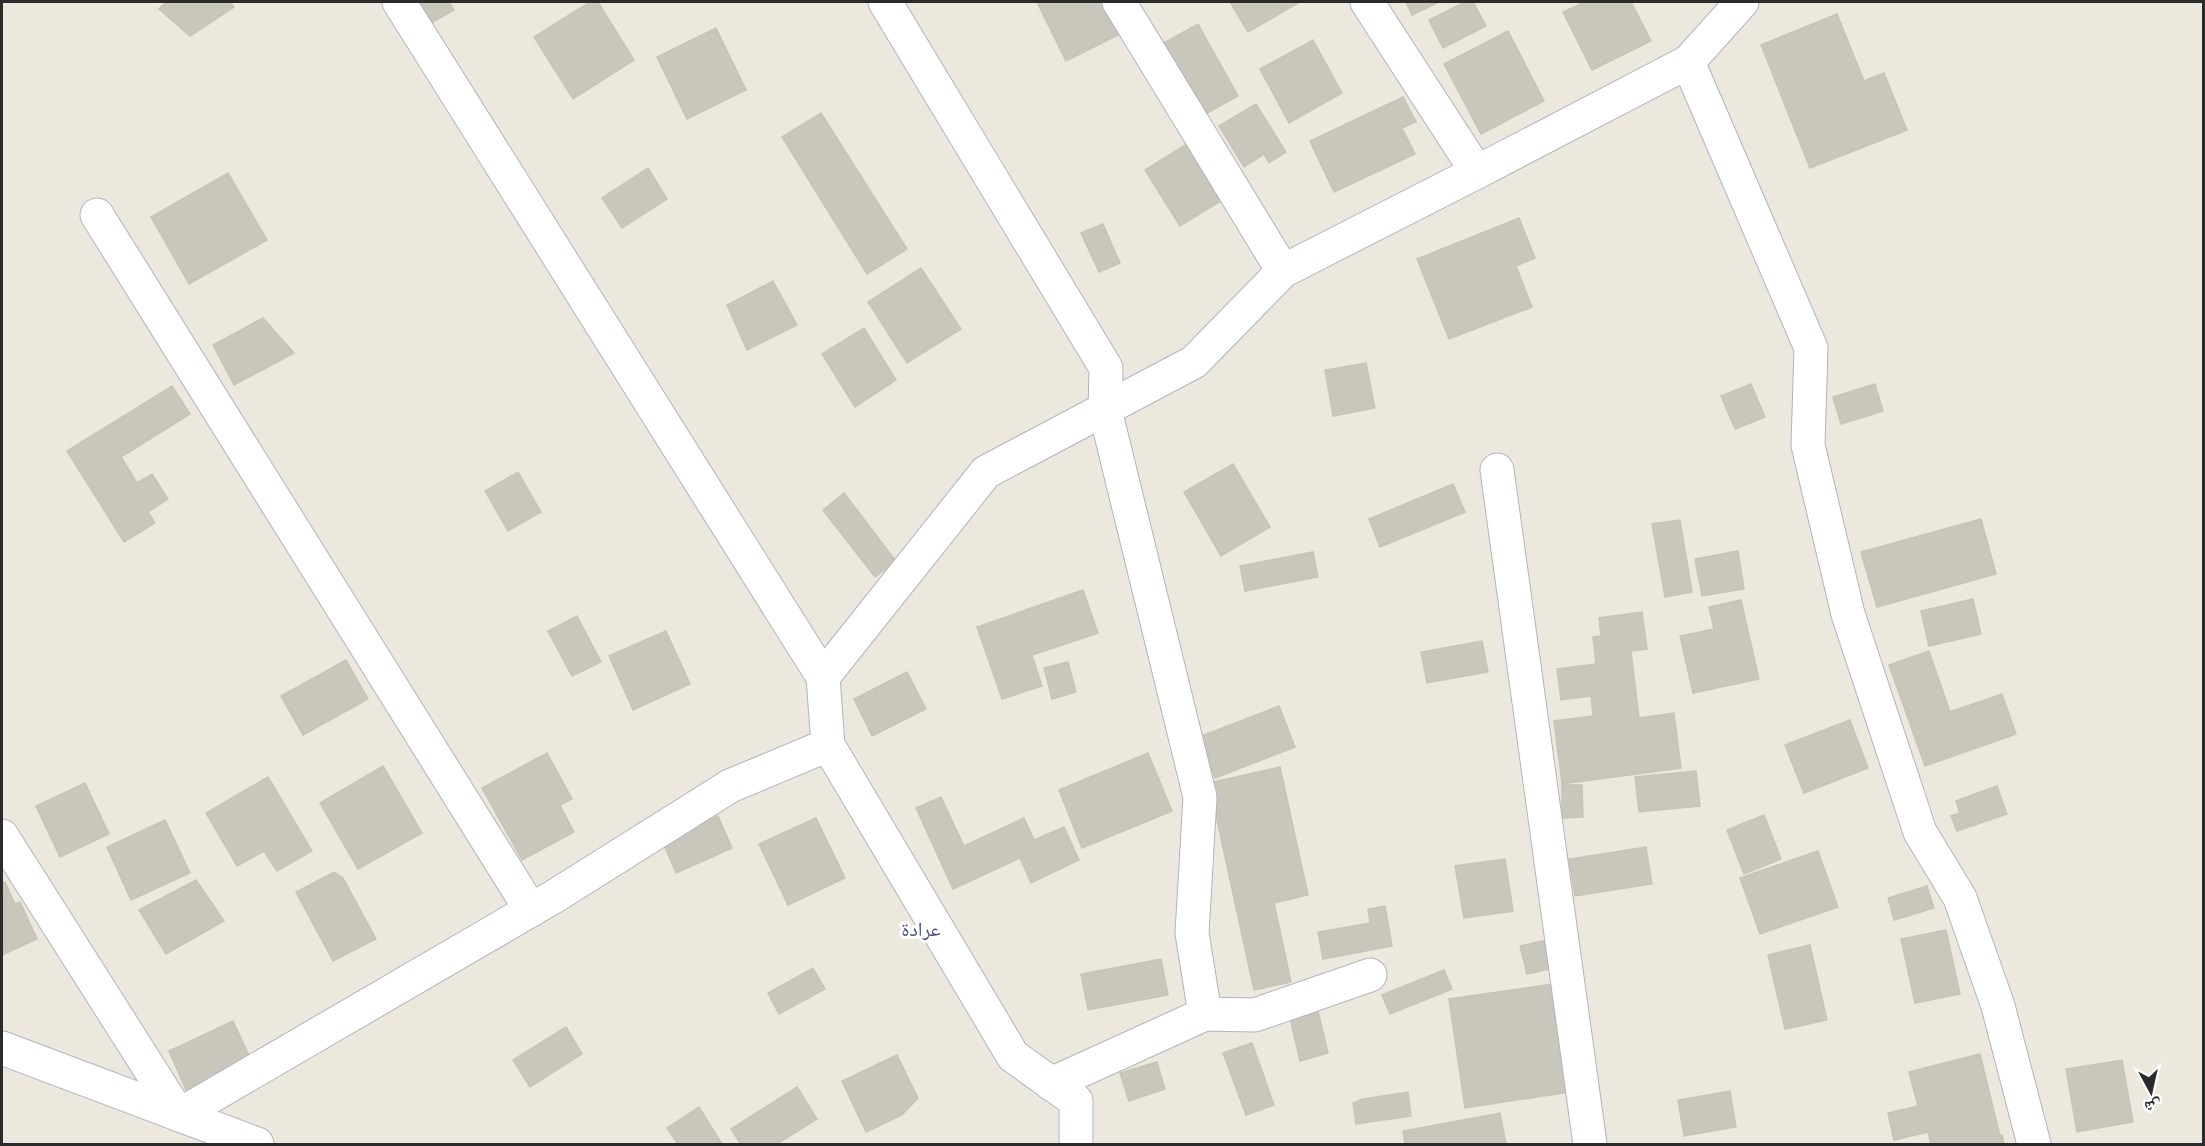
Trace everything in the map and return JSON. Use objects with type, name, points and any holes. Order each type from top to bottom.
[{"type":"street","points":[[399,2],[823,677],[828,745],[1013,1056],[1076,1101],[1076,1144]]},
{"type":"street","points":[[885,2],[1106,368],[1105,410],[1200,797],[1191,933],[1205,1014]]},
{"type":"street","points":[[1119,2],[1283,271]]},
{"type":"street","points":[[1367,2],[1477,172]]},
{"type":"street","points":[[823,677],[986,472],[1194,362],[1283,271],[1688,62],[1742,2]]},
{"type":"street","points":[[1688,62],[1811,348],[1808,445],[1848,615],[1920,832],[1960,898],[1994,995],[2034,1144]]},
{"type":"street","points":[[97,214],[531,910]]},
{"type":"street","points":[[1497,470],[1590,1144]]},
{"type":"street","points":[[179,1115],[531,910],[730,786],[828,745]]},
{"type":"street","points":[[2,836],[179,1115]]},
{"type":"street","points":[[1051,1084],[1205,1014],[1255,1016],[1370,975]]},
{"type":"street","points":[[2,1048],[257,1144]]},
{"type":"building","points":[[166,2],[230,2],[234,7],[190,36],[159,9]]},
{"type":"building","points":[[410,2],[449,2],[454,10],[424,27]]},
{"type":"building","points":[[590,2],[598,2],[634,60],[573,99],[534,37]]},
{"type":"building","points":[[1042,2],[1102,2],[1118,35],[1066,61],[1038,4]]},
{"type":"building","points":[[1230,2],[1300,2],[1248,32]]},
{"type":"building","points":[[1406,2],[1439,2],[1412,15]]},
{"type":"building","points":[[1465,2],[1473,2],[1486,26],[1443,48],[1429,20]]},
{"type":"building","points":[[1585,2],[1631,2],[1651,41],[1592,70],[1563,12]]},
{"type":"building","points":[[1837,14],[1864,81],[1884,73],[1907,130],[1810,168],[1761,45]]},
{"type":"building","points":[[1198,24],[1238,96],[1202,116],[1162,44]]},
{"type":"building","points":[[716,28],[746,90],[687,119],[657,57]]},
{"type":"building","points":[[1508,31],[1544,101],[1481,134],[1444,64]]},
{"type":"building","points":[[1313,40],[1342,93],[1289,123],[1260,69]]},
{"type":"building","points":[[1403,97],[1416,122],[1402,128],[1415,154],[1334,192],[1310,141]]},
{"type":"building","points":[[1256,104],[1286,152],[1269,163],[1264,154],[1244,167],[1219,126]]},
{"type":"building","points":[[821,113],[907,249],[867,274],[782,137]]},
{"type":"building","points":[[1195,139],[1229,196],[1180,226],[1145,170]]},
{"type":"building","points":[[648,168],[667,199],[622,228],[602,198]]},
{"type":"building","points":[[228,173],[267,240],[189,284],[151,217]]},
{"type":"building","points":[[1519,218],[1535,258],[1516,266],[1532,307],[1449,339],[1417,259]]},
{"type":"building","points":[[1103,224],[1120,263],[1099,272],[1081,233]]},
{"type":"building","points":[[921,268],[961,329],[907,363],[868,302]]},
{"type":"building","points":[[773,281],[797,325],[747,350],[727,305]]},
{"type":"building","points":[[263,318],[294,353],[234,385],[213,345]]},
{"type":"building","points":[[864,328],[896,380],[855,407],[822,354]]},
{"type":"building","points":[[1366,363],[1375,408],[1333,416],[1325,370]]},
{"type":"building","points":[[1751,384],[1765,417],[1735,429],[1721,396]]},
{"type":"building","points":[[1875,384],[1883,411],[1841,424],[1833,397]]},
{"type":"building","points":[[172,386],[190,414],[121,457],[137,483],[152,474],[168,499],[148,512],[155,523],[124,542],[67,451]]},
{"type":"building","points":[[1233,464],[1270,527],[1221,556],[1184,492]]},
{"type":"building","points":[[518,472],[541,512],[508,531],[485,491]]},
{"type":"building","points":[[1453,484],[1465,512],[1380,547],[1369,519]]},
{"type":"building","points":[[844,493],[896,561],[875,577],[823,510]]},
{"type":"building","points":[[1981,519],[1996,574],[1877,607],[1861,552]]},
{"type":"building","points":[[1680,520],[1692,592],[1665,597],[1652,524]]},
{"type":"building","points":[[1738,551],[1744,589],[1702,596],[1695,559]]},
{"type":"building","points":[[1313,552],[1318,577],[1245,591],[1240,566]]},
{"type":"building","points":[[1083,590],[1098,633],[1032,655],[1042,686],[1002,699],[977,627]]},
{"type":"building","points":[[1973,599],[1981,634],[1929,646],[1921,611]]},
{"type":"building","points":[[1741,600],[1759,679],[1693,693],[1680,636],[1714,629],[1709,607]]},
{"type":"building","points":[[1642,612],[1647,649],[1631,651],[1639,718],[1674,713],[1681,768],[1562,784],[1554,721],[1593,716],[1591,696],[1561,700],[1557,669],[1596,664],[1593,637],[1601,636],[1599,618]]},
{"type":"building","points":[[577,616],[601,662],[572,676],[548,631]]},
{"type":"building","points":[[666,631],[690,684],[633,710],[609,656]]},
{"type":"building","points":[[1482,641],[1488,672],[1427,683],[1421,652]]},
{"type":"building","points":[[1929,651],[1950,712],[2002,694],[2016,734],[1925,766],[1889,665]]},
{"type":"building","points":[[346,660],[368,699],[303,735],[281,696]]},
{"type":"building","points":[[1068,662],[1076,692],[1052,699],[1044,668]]},
{"type":"building","points":[[907,672],[926,709],[872,736],[854,699]]},
{"type":"building","points":[[1279,706],[1295,747],[1215,778],[1199,737]]},
{"type":"building","points":[[1850,720],[1868,768],[1804,793],[1785,745]]},
{"type":"building","points":[[547,753],[572,799],[560,805],[574,832],[522,860],[482,788]]},
{"type":"building","points":[[1148,753],[1172,811],[1082,848],[1059,790]]},
{"type":"building","points":[[383,766],[422,833],[358,869],[320,803]]},
{"type":"building","points":[[1280,767],[1308,895],[1274,903],[1291,982],[1254,990],[1209,783]]},
{"type":"building","points":[[1696,771],[1700,806],[1639,812],[1635,777]]},
{"type":"building","points":[[268,777],[312,851],[277,871],[264,851],[237,866],[206,813]]},
{"type":"building","points":[[85,783],[109,834],[60,857],[36,806]]},
{"type":"building","points":[[1562,785],[1582,785],[1583,817],[1562,818]]},
{"type":"building","points":[[1997,786],[2007,814],[1957,831],[1951,816],[1960,813],[1956,801]]},
{"type":"building","points":[[941,797],[964,846],[1024,818],[1034,840],[1064,827],[1079,860],[1031,883],[1020,858],[953,889],[916,808]]},
{"type":"building","points":[[1764,815],[1781,859],[1744,874],[1727,830]]},
{"type":"building","points":[[718,816],[732,848],[676,873],[662,840]]},
{"type":"building","points":[[816,818],[845,878],[788,905],[759,844]]},
{"type":"building","points":[[165,820],[190,873],[131,900],[107,847]]},
{"type":"building","points":[[1646,847],[1652,884],[1575,896],[1569,859]]},
{"type":"building","points":[[1818,851],[1838,907],[1760,934],[1740,878]]},
{"type":"building","points":[[1505,859],[1513,911],[1464,918],[1455,866]]},
{"type":"building","points":[[334,872],[343,878],[376,939],[333,961],[296,892]]},
{"type":"building","points":[[196,880],[224,921],[166,954],[139,910]]},
{"type":"building","points":[[5,882],[15,904],[20,902],[37,939],[2,955],[2,883]]},
{"type":"building","points":[[1927,886],[1934,908],[1894,920],[1888,898]]},
{"type":"building","points":[[1385,906],[1392,946],[1323,959],[1318,932],[1370,923],[1368,909]]},
{"type":"building","points":[[1946,930],[1960,994],[1915,1003],[1901,939]]},
{"type":"building","points":[[1552,939],[1558,967],[1527,974],[1520,946]]},
{"type":"building","points":[[1810,945],[1827,1020],[1785,1029],[1768,955]]},
{"type":"building","points":[[1161,959],[1168,995],[1088,1010],[1081,974]]},
{"type":"building","points":[[813,968],[825,989],[779,1014],[768,993]]},
{"type":"building","points":[[1444,970],[1452,989],[1390,1014],[1382,995]]},
{"type":"building","points":[[1553,984],[1569,1092],[1465,1108],[1449,999]]},
{"type":"building","points":[[1318,1011],[1328,1053],[1300,1061],[1290,1018]]},
{"type":"building","points":[[233,1021],[252,1062],[187,1092],[169,1051]]},
{"type":"building","points":[[566,1027],[582,1054],[530,1087],[513,1060]]},
{"type":"building","points":[[1252,1043],[1274,1105],[1246,1115],[1223,1053]]},
{"type":"building","points":[[1980,1054],[2000,1136],[2002,1135],[2004,1144],[1931,1144],[1928,1132],[1894,1140],[1888,1113],[1918,1106],[1909,1072]]},
{"type":"building","points":[[897,1055],[918,1098],[902,1115],[866,1132],[842,1081]]},
{"type":"building","points":[[2122,1060],[2133,1122],[2077,1132],[2066,1069]]},
{"type":"building","points":[[1157,1062],[1165,1089],[1129,1101],[1120,1073]]},
{"type":"building","points":[[797,1087],[817,1119],[777,1144],[741,1144],[731,1129]]},
{"type":"building","points":[[1730,1091],[1736,1127],[1684,1136],[1678,1100]]},
{"type":"building","points":[[1408,1092],[1411,1116],[1356,1124],[1353,1103],[1363,1099]]},
{"type":"building","points":[[699,1107],[722,1144],[678,1144],[667,1128]]},
{"type":"building","points":[[1500,1113],[1506,1144],[1405,1144],[1403,1131]]},
{"type":"district","name":"عرادة","points":[[921,929]]}]
